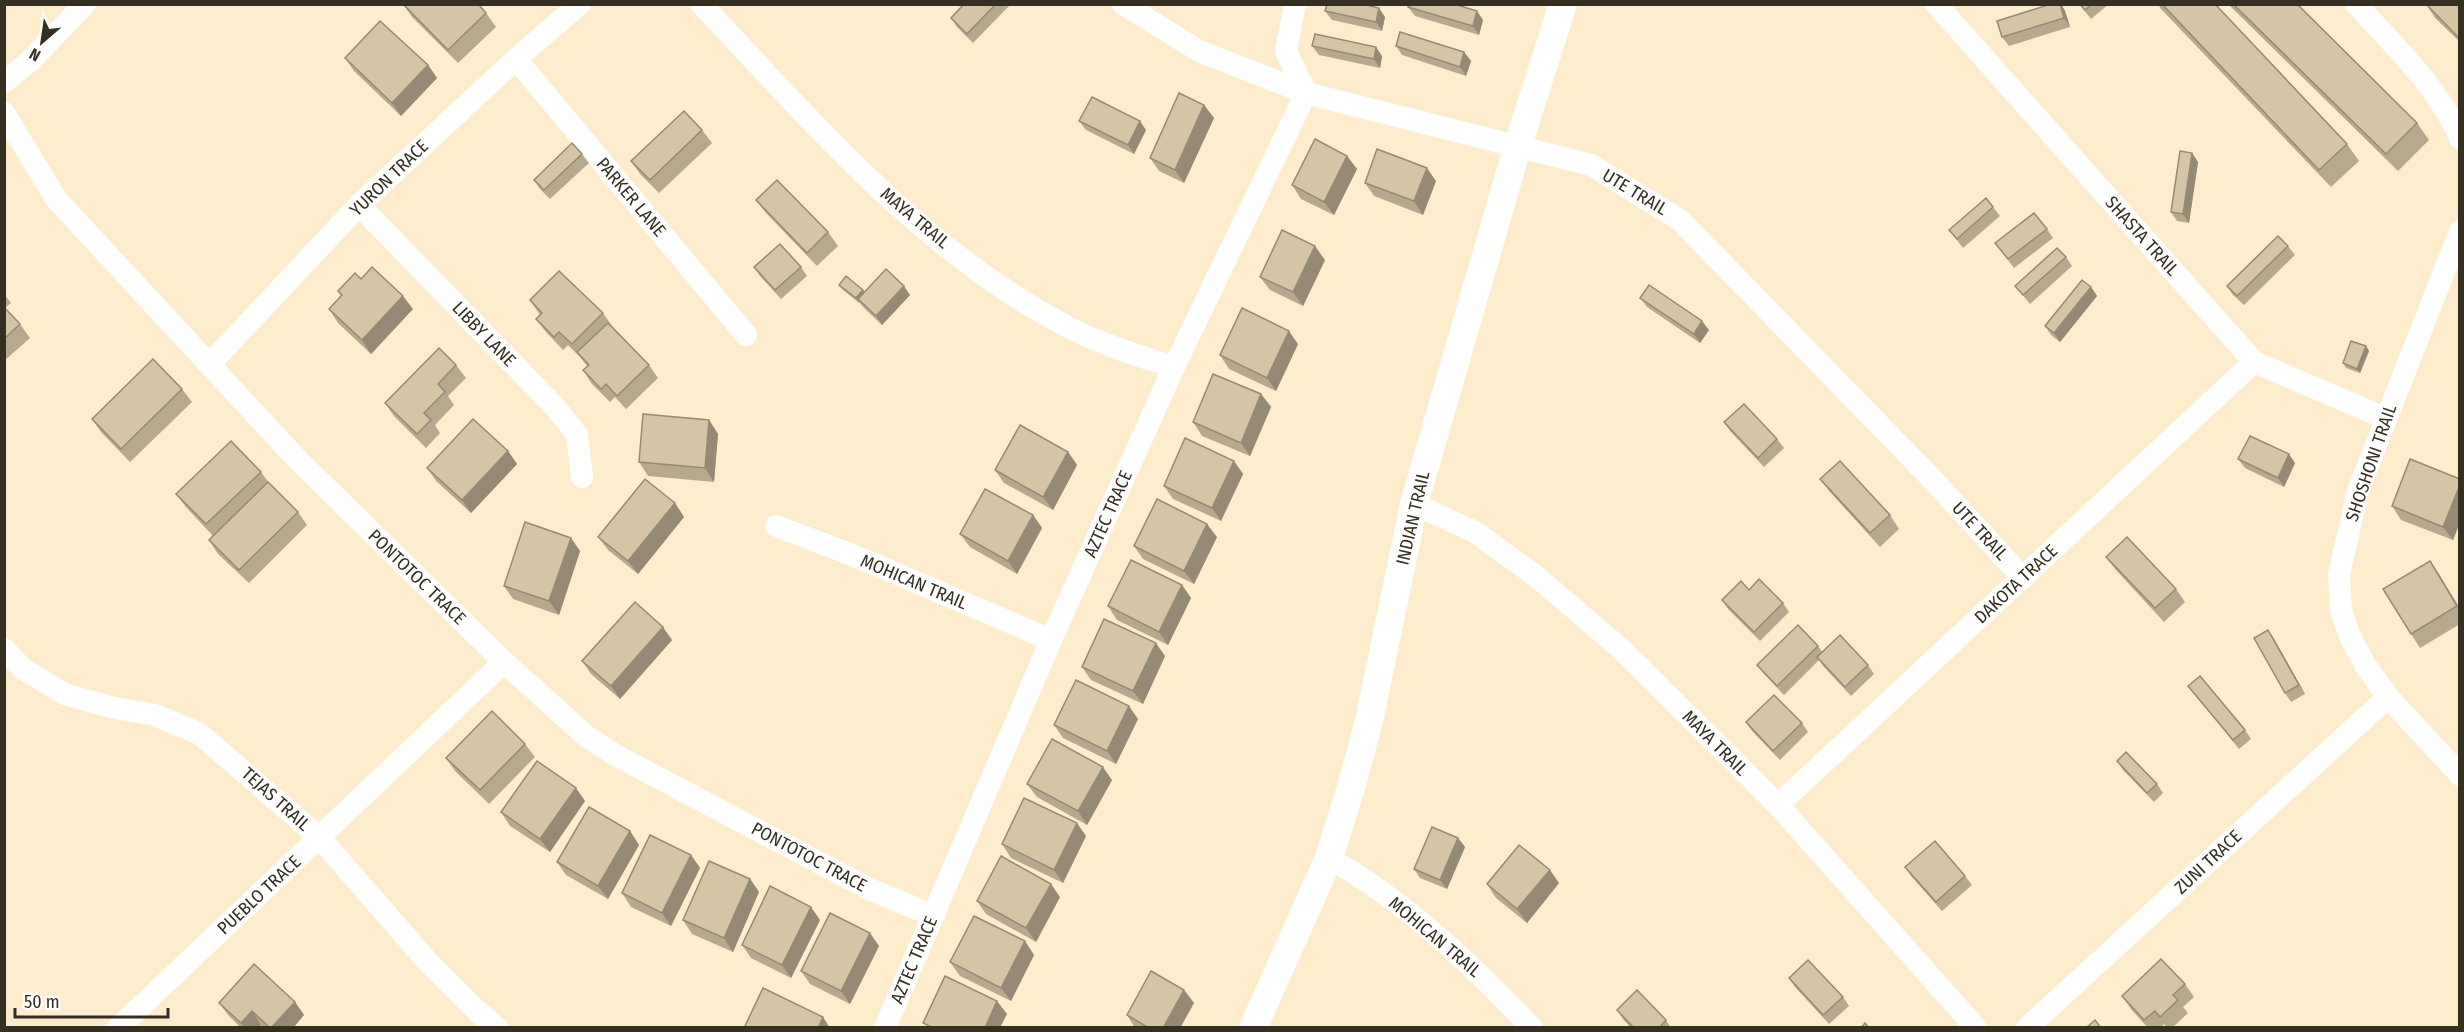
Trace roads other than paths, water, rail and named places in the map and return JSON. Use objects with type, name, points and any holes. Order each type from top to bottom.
[{"type":"street","points":[[4,82],[30,61],[85,4]]},
{"type":"street","name":"YURON TRACE","points":[[210,364],[360,205],[516,59],[580,4]]},
{"type":"street","name":"MAYA TRAIL","points":[[701,4],[904,213],[970,264],[1023,301],[1073,330],[1120,350],[1174,367]]},
{"type":"street","name":"UTE TRAIL","points":[[1124,4],[1199,51],[1306,93],[1591,165],[1680,219],[1932,479],[2023,578]]},
{"type":"street","points":[[1295,4],[1286,51],[1306,93]]},
{"type":"street","name":"INDIAN TRAIL","points":[[1253,1028],[1329,858],[1369,721],[1414,504],[1518,145],[1563,4]]},
{"type":"street","name":"SHASTA TRAIL","points":[[1936,4],[2254,362],[2385,418]]},
{"type":"street","points":[[2356,4],[2423,79],[2452,119],[2460,138]]},
{"type":"street","name":"PARKER LANE","points":[[516,59],[746,335]]},
{"type":"street","name":"AZTEC TRACE","points":[[885,1028],[1051,640],[1174,367],[1306,93]]},
{"type":"street","name":"PONTOTOC TRACE","points":[[4,112],[56,199],[132,283],[296,458],[504,662],[586,736],[617,756],[869,889],[933,916]]},
{"type":"street","name":"LIBBY LANE","points":[[360,205],[556,408],[577,435],[582,477]]},
{"type":"street","name":"SHOSHONI TRAIL","points":[[2460,231],[2358,491],[2338,574],[2341,609],[2349,634],[2365,665],[2388,697],[2460,775]]},
{"type":"street","name":"DAKOTA TRACE","points":[[1778,806],[2254,362]]},
{"type":"street","name":"MAYA TRAIL","points":[[1414,504],[1474,532],[1537,577],[1621,649],[1778,806],[1976,1028]]},
{"type":"street","name":"MOHICAN TRAIL","points":[[776,526],[855,556],[1051,640]]},
{"type":"street","name":"TEJAS TRAIL","points":[[4,649],[22,668],[64,694],[110,707],[155,715],[200,734],[320,838],[427,961],[497,1028]]},
{"type":"street","name":"PUEBLO TRACE","points":[[123,1026],[504,662]]},
{"type":"street","name":"ZUNI TRACE","points":[[2027,1028],[2388,697]]},
{"type":"street","name":"MOHICAN TRAIL","points":[[1329,858],[1365,878],[1440,938],[1488,981],[1532,1028]]}]
